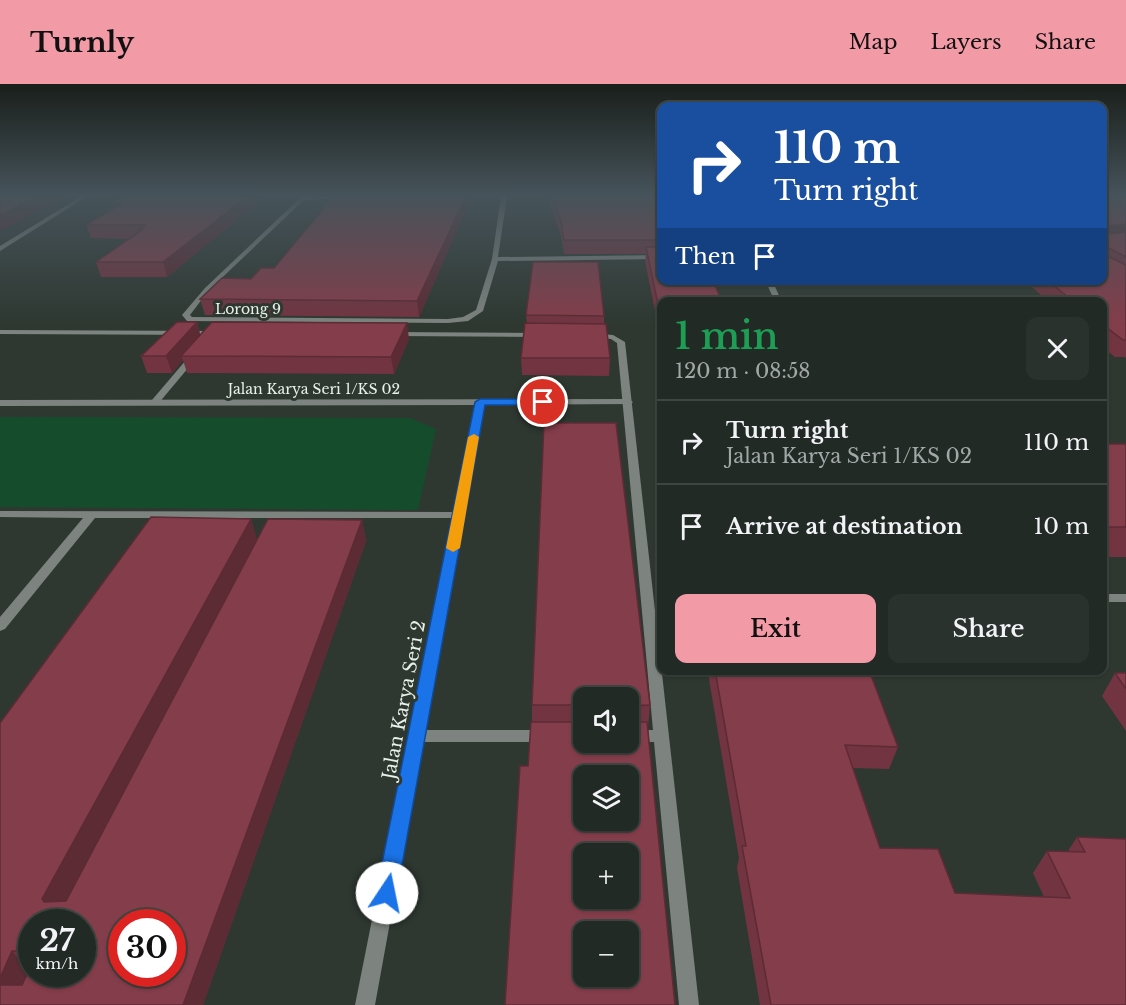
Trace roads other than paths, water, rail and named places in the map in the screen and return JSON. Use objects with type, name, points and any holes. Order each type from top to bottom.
[{"type":"street","points":[[0,249],[16,239]]},
{"type":"street","name":"Lorong 9","points":[[260,239],[207,289],[186,315],[190,319],[448,321],[465,319],[479,311],[495,259]]},
{"type":"street","points":[[498,239],[495,259],[657,257]]},
{"type":"street","points":[[0,332],[215,336]]},
{"type":"street","points":[[376,334],[551,335]]},
{"type":"street","points":[[574,335],[613,337],[621,342],[689,1005]]},
{"type":"street","points":[[155,402],[199,351]]},
{"type":"street","name":"Jalan Karya Seri 2","points":[[366,1005],[480,402]]},
{"type":"street","name":"Jalan Karya Seri 1/KS 02","points":[[0,403],[627,402]]},
{"type":"street","points":[[0,514],[92,514],[275,520],[459,515]]},
{"type":"street","points":[[0,626],[92,514]]},
{"type":"street","points":[[1107,598],[1126,598]]},
{"type":"street","points":[[417,736],[560,736]]},
{"type":"street","points":[[639,736],[662,736]]}]
